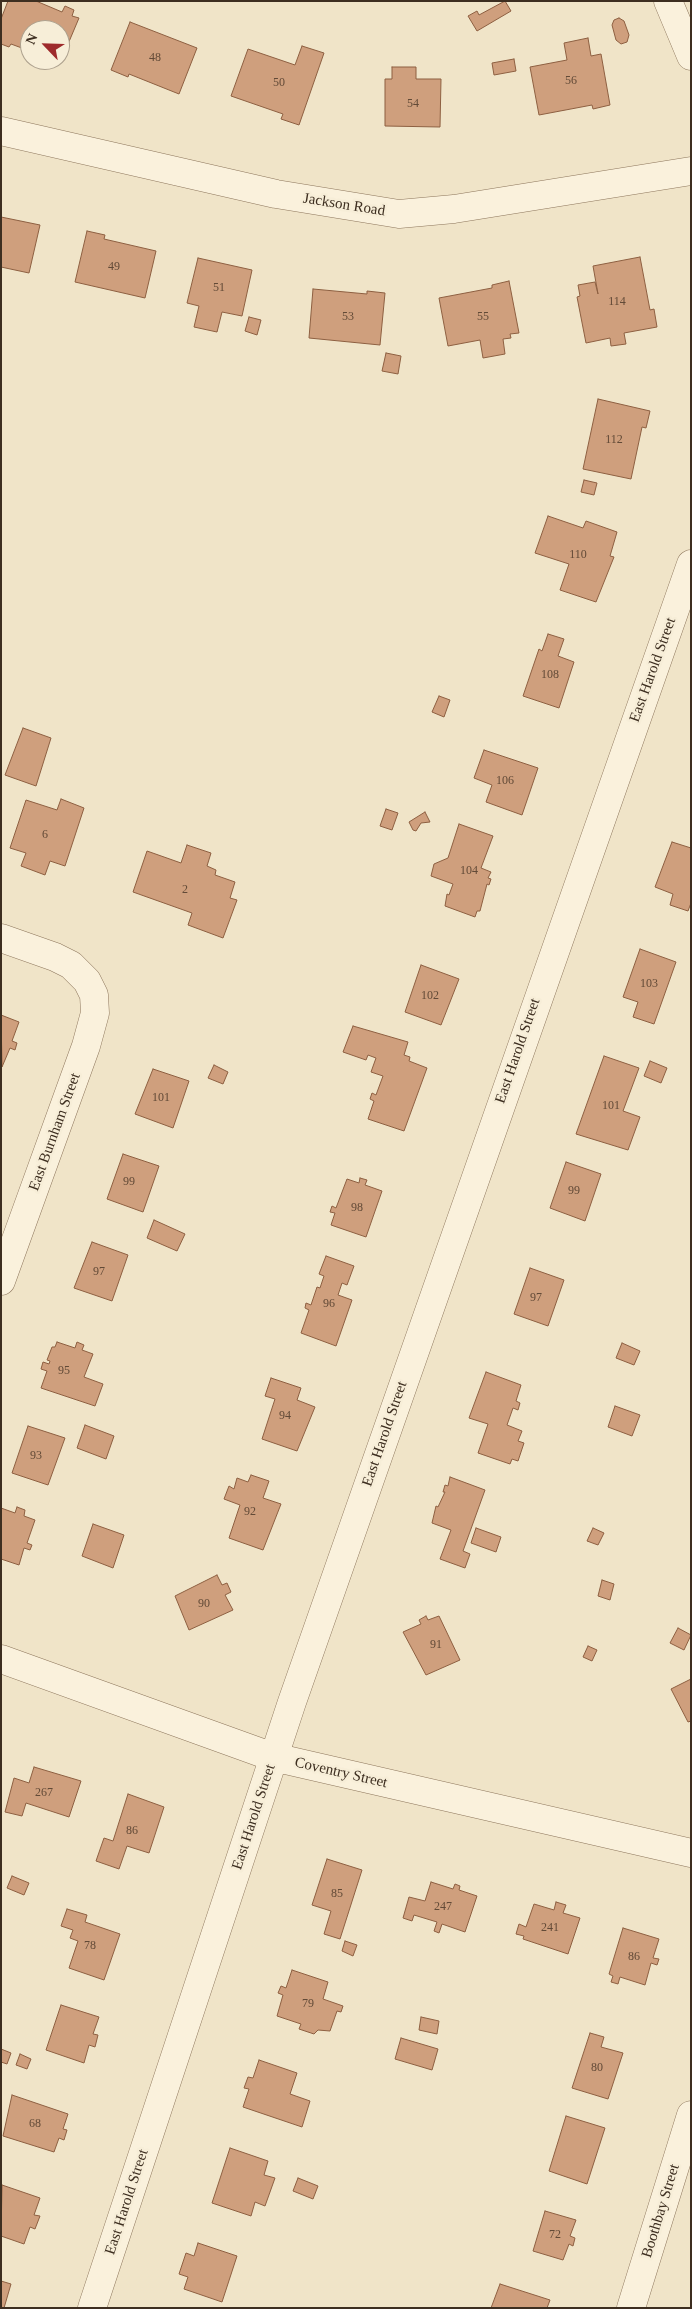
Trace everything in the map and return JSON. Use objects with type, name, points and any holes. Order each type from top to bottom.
[{"type":"street","points":[[668,1],[691,56]]},
{"type":"street","name":"Jackson Road","points":[[1,131],[276,194],[399,214],[454,209],[691,171]]},
{"type":"street","name":"East Harold Street","points":[[92,2308],[273,1757],[499,1105],[691,564]]},
{"type":"street","name":"East Burnham Street","points":[[1,938],[55,957],[71,965],[87,981],[94,995],[95,1012],[86,1046],[1,1281]]},
{"type":"street","name":"Coventry Street","points":[[1,1659],[273,1757],[691,1853]]},
{"type":"street","name":"Boothbay Street","points":[[631,2308],[691,2115]]},
{"type":"building","points":[[8,1],[36,1],[62,12],[65,6],[74,10],[72,16],[79,18],[70,39],[70,20],[20,20],[20,47],[11,44],[9,47],[1,44],[1,19]]},
{"type":"building","points":[[505,1],[511,11],[477,31],[468,16],[477,11],[479,15]]},
{"type":"building","points":[[619,18],[624,21],[629,35],[627,42],[621,44],[616,40],[612,25],[614,20]]},
{"type":"building","points":[[130,22],[197,48],[179,94],[129,74],[128,77],[111,70]]},
{"type":"building","points":[[588,38],[591,56],[601,54],[610,105],[593,109],[592,105],[539,115],[530,67],[567,60],[564,43]]},
{"type":"building","points":[[302,46],[324,53],[299,125],[281,119],[283,114],[231,96],[248,49],[295,65]]},
{"type":"building","points":[[514,59],[516,71],[494,75],[492,63]]},
{"type":"building","points":[[392,67],[416,67],[416,79],[441,79],[440,127],[385,126],[385,79],[392,79]]},
{"type":"building","points":[[1,217],[40,225],[29,273],[1,267]]},
{"type":"building","points":[[87,231],[105,235],[104,239],[156,251],[145,298],[75,282]]},
{"type":"building","points":[[640,257],[650,310],[654,309],[657,327],[624,333],[626,344],[611,346],[610,338],[586,343],[577,297],[580,296],[578,285],[595,282],[598,294],[593,266]]},
{"type":"building","points":[[198,258],[252,270],[242,316],[222,312],[217,332],[194,327],[199,306],[187,303]]},
{"type":"building","points":[[509,281],[519,333],[510,334],[511,338],[503,339],[505,354],[483,358],[480,340],[448,346],[439,298],[492,288],[492,285]]},
{"type":"building","points":[[313,289],[367,294],[367,291],[385,293],[380,345],[309,338]]},
{"type":"building","points":[[249,317],[261,320],[257,335],[245,331]]},
{"type":"building","points":[[386,353],[401,356],[398,374],[382,371]]},
{"type":"building","points":[[598,399],[650,411],[646,428],[642,427],[631,479],[583,469]]},
{"type":"building","points":[[584,480],[597,483],[594,495],[581,492]]},
{"type":"building","points":[[548,516],[583,528],[586,521],[617,532],[610,556],[614,557],[596,602],[560,590],[569,564],[535,553]]},
{"type":"building","points":[[548,634],[564,639],[558,656],[574,662],[559,708],[523,696],[539,649],[542,651]]},
{"type":"building","points":[[439,696],[450,700],[444,717],[432,712]]},
{"type":"building","points":[[23,728],[51,738],[36,786],[5,775]]},
{"type":"building","points":[[484,750],[538,768],[522,815],[486,802],[492,785],[474,778]]},
{"type":"building","points":[[61,799],[84,808],[65,866],[50,861],[45,875],[21,866],[26,853],[10,848],[26,800],[57,810]]},
{"type":"building","points":[[386,809],[398,813],[392,830],[380,826]]},
{"type":"building","points":[[425,812],[430,822],[421,823],[416,831],[413,830],[409,822]]},
{"type":"building","points":[[459,824],[493,836],[481,868],[491,872],[488,878],[491,879],[489,885],[487,884],[480,911],[477,911],[475,917],[445,906],[447,894],[449,895],[453,884],[431,876],[434,864],[448,858]]},
{"type":"building","points":[[672,842],[691,848],[691,903],[688,911],[670,905],[673,894],[655,887]]},
{"type":"building","points":[[187,845],[211,853],[207,866],[216,870],[215,875],[235,882],[230,898],[237,900],[223,938],[188,925],[192,913],[133,892],[147,851],[181,863]]},
{"type":"building","points":[[640,949],[676,962],[654,1024],[633,1017],[638,1002],[623,997]]},
{"type":"building","points":[[421,965],[459,979],[441,1025],[405,1012]]},
{"type":"building","points":[[1,1015],[19,1022],[12,1041],[17,1043],[15,1050],[10,1048],[2,1067]]},
{"type":"building","points":[[353,1026],[408,1042],[404,1055],[410,1057],[409,1061],[427,1068],[404,1131],[368,1119],[374,1101],[370,1099],[372,1093],[376,1095],[383,1076],[371,1072],[376,1058],[368,1055],[366,1060],[343,1052]]},
{"type":"building","points":[[604,1056],[639,1068],[623,1111],[640,1117],[628,1150],[576,1134]]},
{"type":"building","points":[[650,1061],[667,1068],[661,1083],[644,1076]]},
{"type":"building","points":[[214,1065],[228,1072],[223,1084],[208,1078]]},
{"type":"building","points":[[153,1069],[189,1081],[173,1128],[135,1114]]},
{"type":"building","points":[[123,1154],[159,1166],[143,1212],[107,1199]]},
{"type":"building","points":[[566,1162],[601,1174],[585,1221],[550,1208]]},
{"type":"building","points":[[360,1178],[367,1180],[365,1185],[382,1191],[366,1237],[331,1225],[335,1213],[330,1212],[332,1206],[336,1208],[347,1179],[359,1183]]},
{"type":"building","points":[[154,1220],[185,1234],[177,1251],[147,1238]]},
{"type":"building","points":[[92,1242],[128,1255],[112,1301],[74,1288]]},
{"type":"building","points":[[326,1256],[354,1266],[347,1285],[342,1283],[338,1295],[352,1300],[336,1346],[301,1333],[309,1310],[305,1308],[306,1303],[311,1305],[317,1287],[320,1288],[324,1276],[319,1274]]},
{"type":"building","points":[[530,1268],[564,1280],[548,1326],[514,1314]]},
{"type":"building","points":[[57,1342],[75,1348],[77,1342],[84,1345],[82,1350],[93,1354],[84,1377],[103,1384],[95,1406],[41,1388],[47,1371],[41,1369],[43,1362],[49,1364],[50,1361],[47,1360],[52,1347],[55,1347]]},
{"type":"building","points":[[622,1343],[640,1351],[634,1365],[616,1358]]},
{"type":"building","points":[[486,1372],[521,1385],[516,1401],[520,1403],[518,1410],[513,1408],[507,1425],[522,1431],[518,1441],[524,1443],[518,1461],[512,1459],[510,1464],[478,1453],[488,1424],[469,1418]]},
{"type":"building","points":[[271,1378],[301,1388],[297,1400],[315,1407],[297,1451],[262,1439],[275,1399],[265,1396]]},
{"type":"building","points":[[615,1406],[640,1415],[632,1436],[608,1427]]},
{"type":"building","points":[[85,1425],[114,1436],[106,1459],[77,1448]]},
{"type":"building","points":[[28,1426],[65,1438],[48,1485],[12,1473]]},
{"type":"building","points":[[251,1475],[269,1481],[263,1498],[281,1504],[263,1550],[229,1538],[240,1505],[224,1499],[229,1486],[234,1489],[237,1478],[248,1482]]},
{"type":"building","points":[[450,1477],[485,1490],[463,1551],[470,1554],[465,1568],[440,1559],[451,1530],[432,1523],[436,1506],[438,1507],[445,1492],[443,1492],[445,1485],[448,1486]]},
{"type":"building","points":[[17,1507],[25,1510],[24,1516],[35,1520],[27,1543],[32,1545],[30,1550],[24,1548],[19,1565],[1,1559],[1,1508],[15,1513]]},
{"type":"building","points":[[93,1524],[124,1535],[113,1568],[82,1556]]},
{"type":"building","points":[[476,1528],[501,1537],[496,1552],[471,1543]]},
{"type":"building","points":[[593,1528],[604,1533],[598,1545],[587,1541]]},
{"type":"building","points":[[217,1575],[222,1585],[227,1583],[231,1592],[225,1595],[233,1610],[189,1630],[175,1596]]},
{"type":"building","points":[[602,1580],[614,1584],[610,1600],[598,1596]]},
{"type":"building","points":[[426,1616],[428,1620],[439,1616],[460,1660],[426,1675],[403,1632],[421,1624],[419,1620]]},
{"type":"building","points":[[678,1628],[691,1635],[684,1650],[670,1643]]},
{"type":"building","points":[[588,1646],[597,1650],[592,1661],[583,1657]]},
{"type":"building","points":[[691,1679],[691,1721],[688,1722],[671,1689]]},
{"type":"building","points":[[34,1767],[81,1781],[69,1817],[26,1803],[22,1816],[5,1812],[14,1778],[29,1783]]},
{"type":"building","points":[[128,1794],[164,1807],[149,1853],[127,1846],[119,1869],[96,1861],[104,1838],[113,1841]]},
{"type":"building","points":[[327,1859],[362,1870],[340,1939],[324,1934],[331,1911],[312,1905]]},
{"type":"building","points":[[12,1876],[29,1883],[24,1895],[7,1888]]},
{"type":"building","points":[[431,1882],[453,1889],[455,1884],[460,1886],[459,1890],[477,1896],[465,1932],[442,1924],[439,1933],[434,1931],[437,1922],[414,1915],[412,1921],[403,1918],[409,1897],[425,1901]]},
{"type":"building","points":[[556,1902],[566,1905],[563,1913],[580,1918],[568,1954],[523,1939],[524,1936],[516,1934],[519,1924],[526,1927],[534,1904],[554,1910]]},
{"type":"building","points":[[67,1909],[87,1915],[85,1922],[120,1934],[104,1980],[69,1968],[78,1941],[70,1938],[73,1930],[61,1926]]},
{"type":"building","points":[[623,1928],[659,1939],[653,1958],[659,1959],[657,1965],[651,1963],[645,1985],[620,1977],[618,1984],[611,1982],[613,1976],[609,1974]]},
{"type":"building","points":[[345,1941],[357,1945],[353,1956],[342,1951]]},
{"type":"building","points":[[292,1970],[328,1982],[323,1999],[343,2006],[341,2012],[337,2011],[330,2031],[318,2030],[314,2034],[299,2029],[301,2024],[277,2016],[283,1995],[278,1993],[281,1986],[286,1988]]},
{"type":"building","points":[[61,2005],[99,2017],[93,2034],[98,2035],[95,2047],[89,2045],[84,2063],[46,2050]]},
{"type":"building","points":[[421,2017],[439,2021],[437,2034],[419,2030]]},
{"type":"building","points":[[590,2033],[604,2037],[601,2047],[623,2053],[608,2099],[572,2088]]},
{"type":"building","points":[[401,2038],[438,2049],[432,2070],[395,2059]]},
{"type":"building","points":[[1,2049],[11,2053],[7,2064],[1,2062]]},
{"type":"building","points":[[20,2054],[31,2059],[27,2069],[16,2065]]},
{"type":"building","points":[[259,2060],[297,2073],[290,2094],[310,2101],[302,2127],[243,2107],[249,2089],[244,2088],[248,2077],[253,2078]]},
{"type":"building","points":[[12,2095],[68,2114],[63,2129],[67,2130],[64,2140],[59,2138],[54,2152],[3,2136]]},
{"type":"building","points":[[566,2116],[605,2128],[587,2184],[549,2171]]},
{"type":"building","points":[[230,2148],[268,2161],[264,2175],[275,2178],[265,2206],[255,2202],[251,2216],[212,2203]]},
{"type":"building","points":[[298,2178],[318,2186],[313,2199],[293,2191]]},
{"type":"building","points":[[2,2185],[40,2198],[34,2215],[40,2216],[35,2229],[30,2227],[24,2244],[1,2236]]},
{"type":"building","points":[[545,2211],[576,2220],[570,2236],[575,2238],[573,2246],[569,2244],[563,2260],[533,2251]]},
{"type":"building","points":[[198,2243],[237,2256],[222,2302],[184,2289],[188,2277],[179,2274],[186,2253],[194,2256]]},
{"type":"building","points":[[1,2281],[11,2284],[4,2308],[1,2308]]},
{"type":"building","points":[[500,2284],[550,2300],[547,2308],[491,2308]]}]
